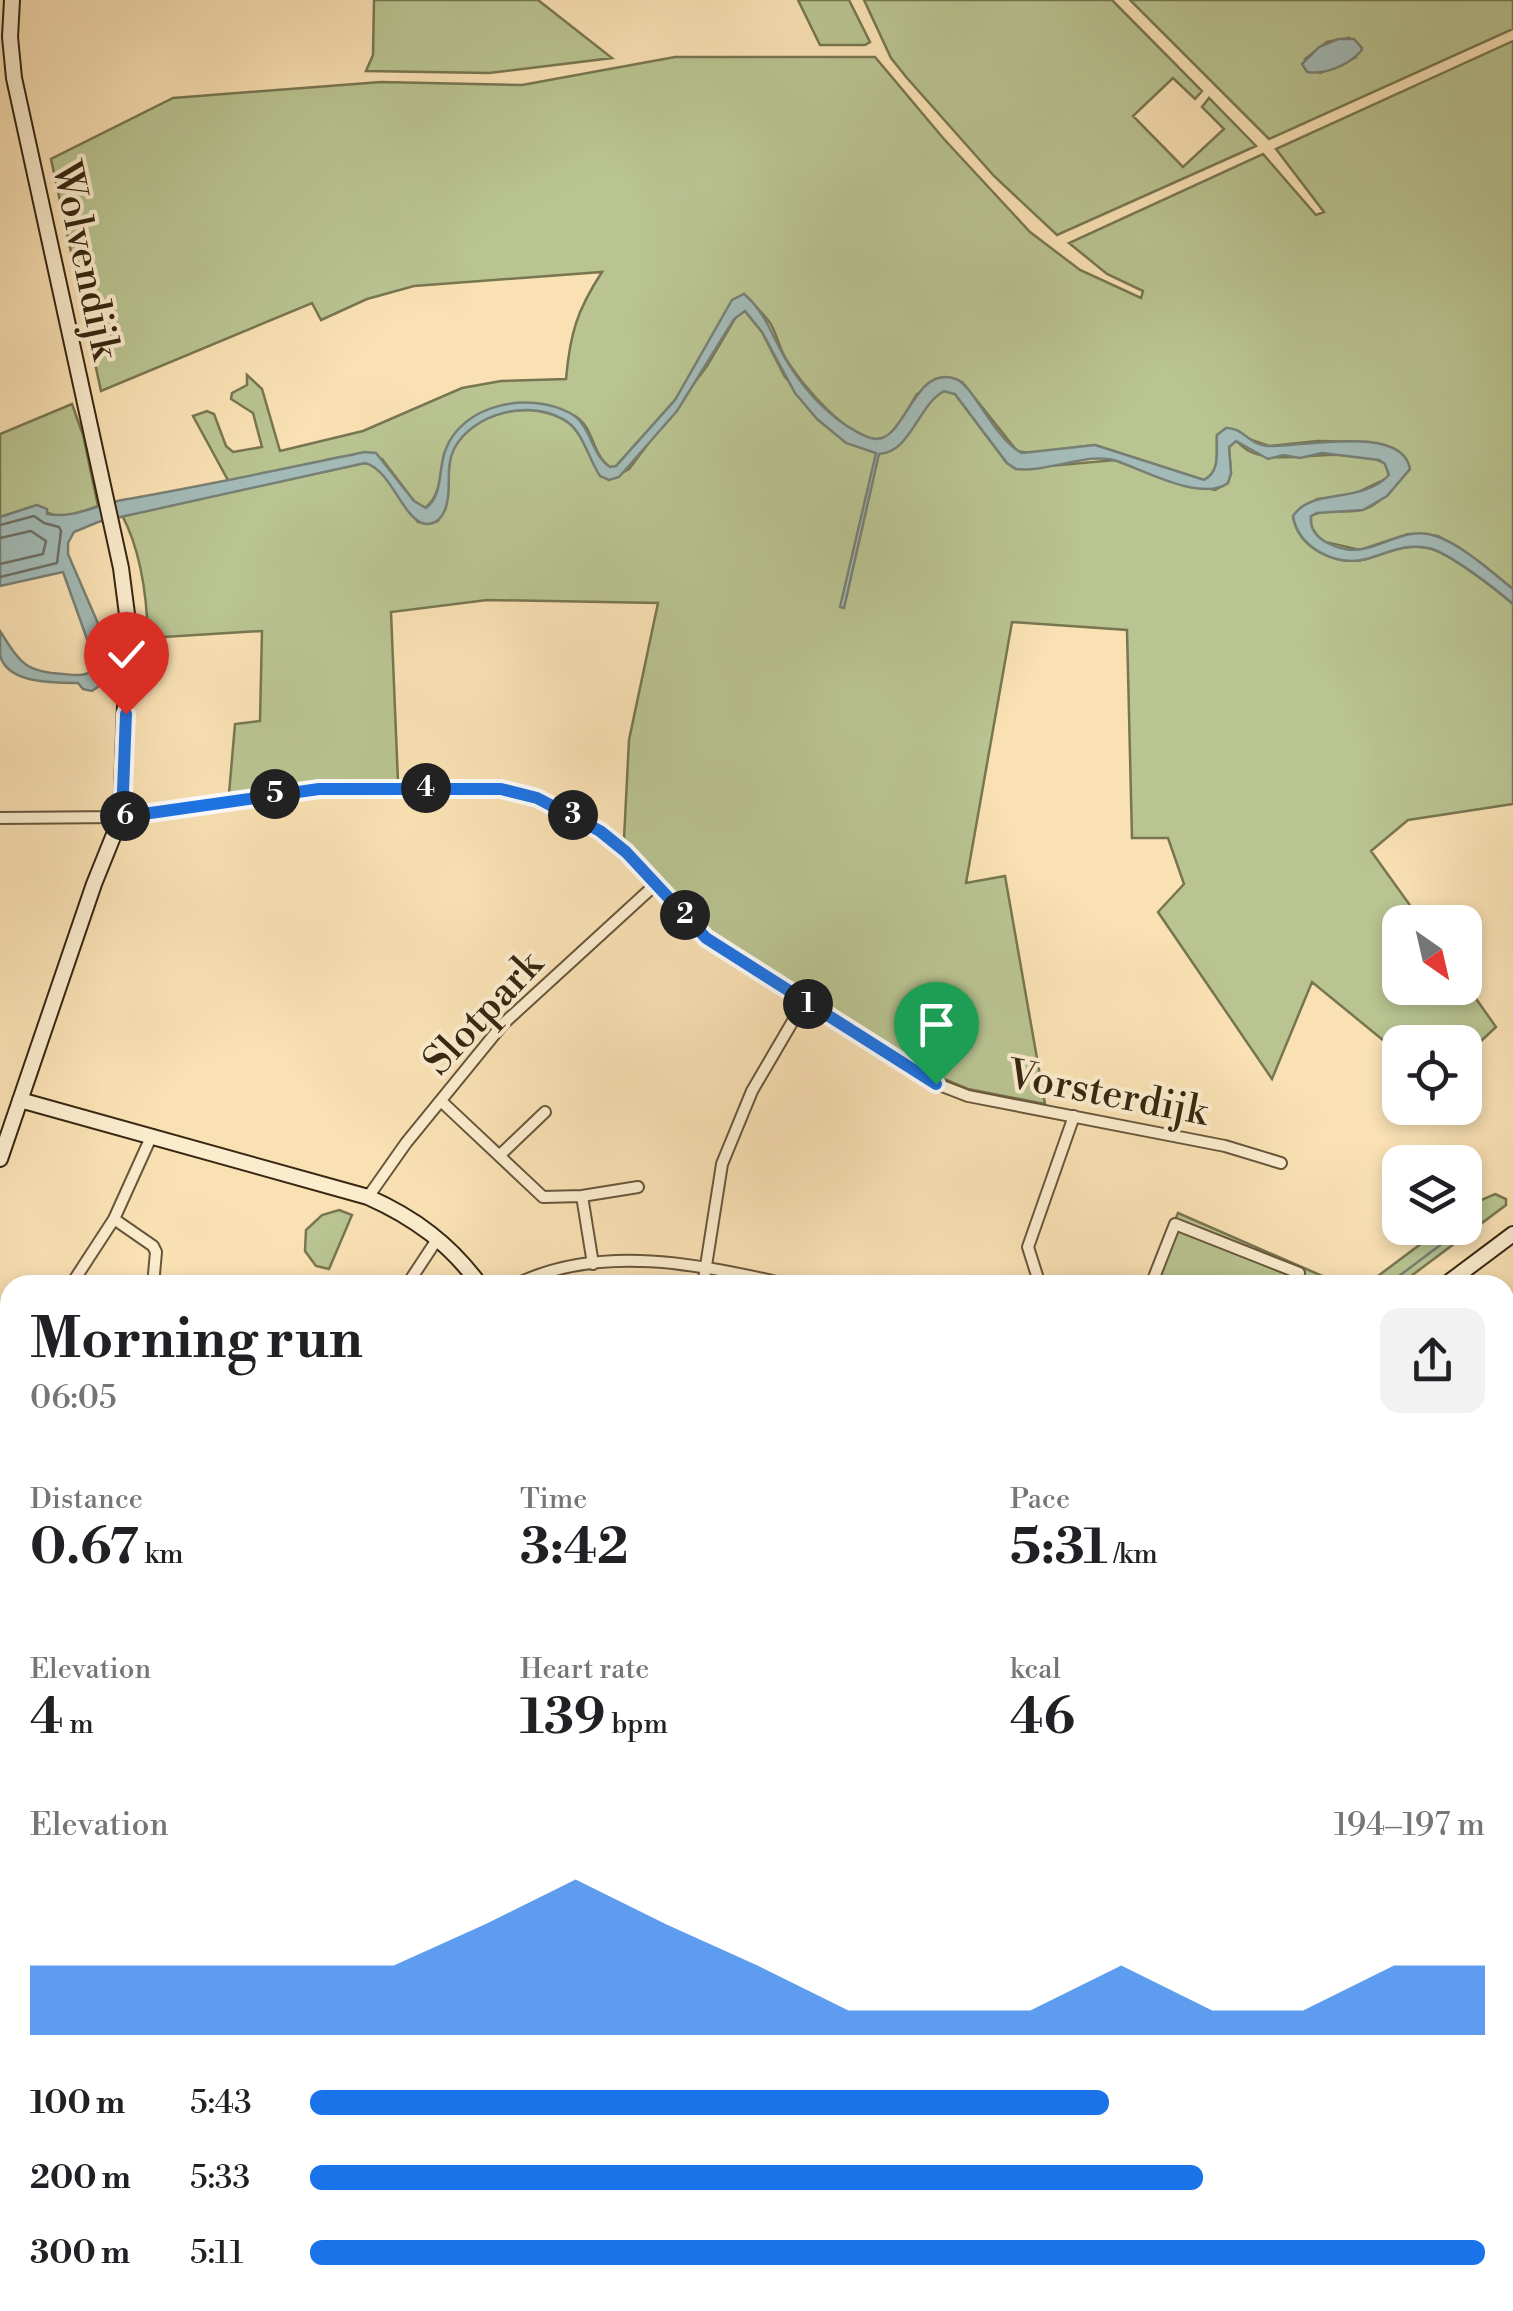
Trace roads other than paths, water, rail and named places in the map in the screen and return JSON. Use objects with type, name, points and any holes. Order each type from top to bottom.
[{"type":"street","name":"Wolvendijk","points":[[12,0],[5,19],[14,78],[110,512],[128,622],[122,817]]},
{"type":"street","name":"Vorsterdijk","points":[[0,818],[122,817],[319,789],[501,789],[537,798],[600,831],[706,938],[936,1084],[968,1096],[1224,1146],[1281,1163]]},
{"type":"street","points":[[0,1159],[94,884],[122,817]]},
{"type":"street","name":"Slotpark","points":[[368,1197],[503,1024],[656,884]]},
{"type":"street","points":[[704,1275],[722,1164],[752,1091],[804,1002]]},
{"type":"street","points":[[20,1100],[368,1197],[396,1209],[438,1238],[471,1275]]},
{"type":"street","points":[[440,1101],[542,1197],[582,1196],[638,1187]]},
{"type":"street","points":[[500,1155],[545,1112]]},
{"type":"street","points":[[1037,1275],[1028,1246],[1074,1116]]},
{"type":"street","points":[[78,1275],[114,1219],[152,1135]]},
{"type":"street","points":[[582,1196],[592,1264]]},
{"type":"street","points":[[114,1219],[152,1246],[156,1252],[155,1275]]},
{"type":"street","points":[[1155,1275],[1176,1224],[1299,1274]]},
{"type":"street","points":[[1458,1275],[1513,1234]]},
{"type":"street","points":[[414,1275],[438,1238]]},
{"type":"street","points":[[542,1275],[592,1264],[640,1261],[740,1275]]},
{"type":"water","points":[[1338,39],[1354,39],[1361,51],[1336,68],[1307,72],[1302,64],[1319,47]]},
{"type":"water","points":[[744,294],[763,316],[791,368],[813,396],[847,426],[875,439],[894,429],[920,392],[942,377],[963,384],[1003,437],[1022,453],[1095,445],[1204,480],[1215,466],[1217,435],[1226,428],[1267,446],[1347,441],[1389,446],[1403,455],[1410,469],[1387,496],[1363,510],[1311,516],[1315,532],[1336,547],[1354,550],[1417,533],[1436,536],[1467,552],[1513,589],[1513,604],[1459,563],[1428,548],[1403,548],[1366,559],[1342,560],[1320,552],[1302,537],[1293,516],[1301,507],[1377,484],[1389,475],[1379,460],[1322,453],[1268,459],[1236,441],[1229,447],[1228,483],[1204,489],[1173,483],[1106,459],[1016,469],[1007,463],[955,394],[944,391],[927,406],[899,445],[879,454],[844,608],[840,607],[876,453],[846,443],[817,419],[795,393],[762,332],[745,311],[734,319],[677,411],[619,477],[609,480],[600,476],[579,434],[569,423],[555,415],[522,410],[490,418],[463,436],[451,457],[445,510],[429,524],[412,516],[383,476],[365,463],[98,522],[74,532],[68,554],[106,642],[108,680],[92,691],[78,683],[22,677],[4,665],[0,631],[18,658],[31,668],[80,675],[91,672],[96,664],[63,572],[0,586],[0,517],[37,505],[47,509],[47,514],[75,513],[122,500],[365,452],[376,453],[414,501],[426,508],[435,496],[445,451],[454,435],[481,413],[516,403],[553,406],[570,413],[583,425],[603,461],[610,467],[616,466],[675,400],[732,300]]},
{"type":"waterway","points":[[1400,1275],[1440,1245]]}]
